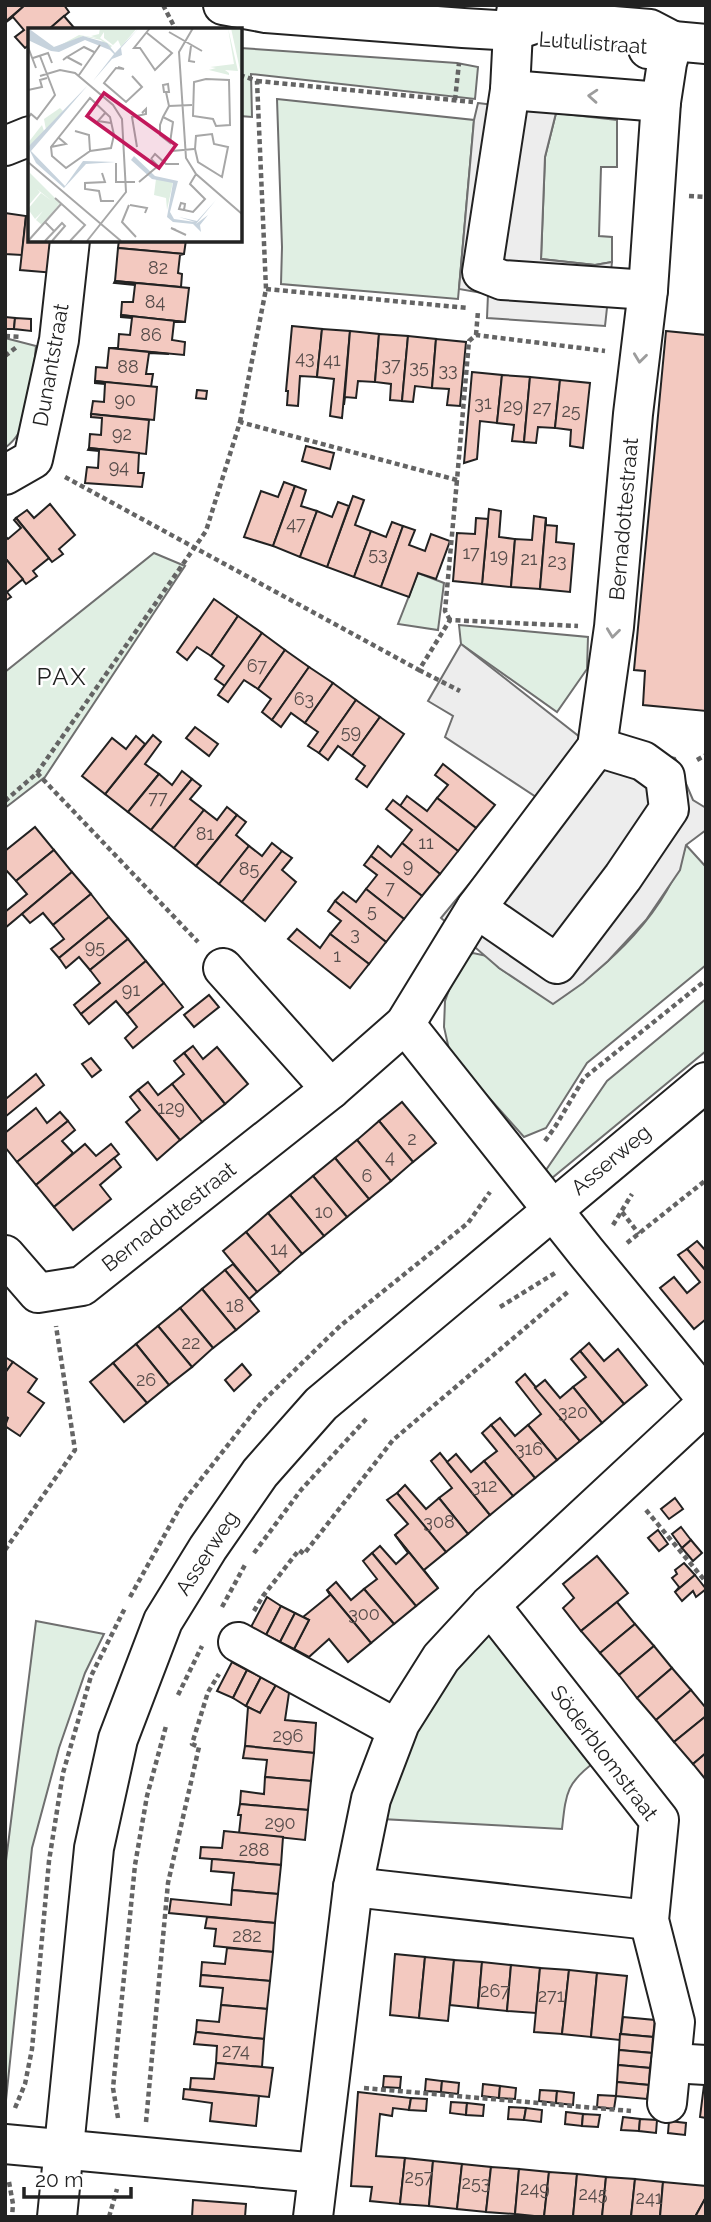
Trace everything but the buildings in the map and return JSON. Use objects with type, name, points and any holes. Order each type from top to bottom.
[{"type":"street","name":"Lutulistraat","points":[[223,5],[266,13],[515,18],[537,23],[564,22],[650,29],[690,42],[667,63],[661,102]]},
{"type":"street","points":[[480,291],[510,90],[515,18]]},
{"type":"street","points":[[510,90],[661,102]]},
{"type":"street","name":"Bernadottestraat","points":[[51,1291],[82,1286],[331,1089],[405,1024],[476,908],[597,747],[614,627],[633,414],[649,290],[661,102]]},
{"type":"street","points":[[5,146],[28,137]]},
{"type":"street","name":"Dunantstraat","points":[[19,467],[59,340],[70,242]]},
{"type":"street","points":[[480,291],[502,280],[649,290]]},
{"type":"street","points":[[476,908],[557,964],[623,877],[669,809],[665,777],[643,761],[597,747]]},
{"type":"street","points":[[223,968],[331,1089]]},
{"type":"street","points":[[313,2217],[353,1887],[371,1799],[397,1729],[441,1658],[490,1605],[706,1401],[405,1024]]},
{"type":"street","name":"Asserweg","points":[[58,2217],[94,1848],[118,1739],[163,1620],[260,1473],[321,1404],[706,1082]]},
{"type":"street","points":[[5,1255],[38,1293],[51,1291]]},
{"type":"street","name":"Söderblomstraat","points":[[490,1605],[659,1820],[649,1920],[675,2022],[689,2064],[667,2103]]},
{"type":"street","points":[[219,1634],[397,1729]]},
{"type":"street","points":[[353,1887],[649,1920]]},
{"type":"street","points":[[5,2144],[318,2173]]},
{"type":"path","points":[[163,5],[175,28]]},
{"type":"path","points":[[242,76],[257,81],[478,103],[510,90]]},
{"type":"path","points":[[5,801],[37,774],[206,531],[240,422],[266,289],[257,81]]},
{"type":"path","points":[[266,289],[480,291],[476,335],[470,341],[445,611],[450,620]]},
{"type":"path","points":[[476,335],[641,355]]},
{"type":"path","points":[[5,336],[28,338],[5,356]]},
{"type":"path","points":[[240,422],[457,480]]},
{"type":"path","points":[[19,467],[194,549],[460,691]]},
{"type":"path","points":[[450,620],[614,627]]},
{"type":"path","points":[[419,670],[450,620]]},
{"type":"path","points":[[37,774],[223,968]]},
{"type":"path","points":[[131,2156],[168,1883],[200,1747],[192,1744],[208,1692],[219,1634],[263,1596],[299,1550],[304,1554],[394,1440],[592,1260],[639,1234],[706,1180]]},
{"type":"path","name":"Asserweg","points":[[493,1313],[592,1260],[634,1191]]},
{"type":"path","points":[[622,1212],[639,1234]]},
{"type":"path","points":[[5,1550],[75,1450],[51,1291]]},
{"type":"path","name":"Asserweg","points":[[176,1699],[219,1634],[246,1563],[301,1490],[375,1411]]},
{"type":"path","points":[[622,1482],[706,1582]]},
{"type":"path","points":[[131,2156],[121,2134],[113,2088],[135,1866],[147,1796],[167,1723]]},
{"type":"path","points":[[328,2085],[661,2114],[667,2103]]},
{"type":"green space","points":[[242,48],[457,63],[478,67],[475,99],[251,74],[252,117],[242,116]]},
{"type":"green space","points":[[277,99],[474,120],[458,299],[281,284]]},
{"type":"green space","points":[[556,113],[617,120],[617,167],[601,167],[599,236],[612,237],[612,262],[595,265],[541,259],[545,157]]},
{"type":"green space","points":[[5,338],[36,346],[27,415],[15,439],[5,448]]},
{"type":"green space","points":[[154,553],[185,566],[45,777],[5,808],[5,672]]},
{"type":"green space","points":[[418,573],[444,583],[438,630],[398,624]]},
{"type":"green space","points":[[459,625],[588,637],[587,669],[557,712],[461,644]]},
{"type":"green space","points":[[686,845],[706,867],[706,965],[587,1063],[546,1128],[524,1137],[450,1054],[444,1027],[445,1001],[459,963],[473,953],[487,956],[499,968],[553,1003],[595,972],[651,915],[666,893]]},
{"type":"green space","points":[[706,999],[706,1051],[552,1178],[546,1170],[607,1081]]},
{"type":"green space","points":[[36,1621],[104,1634],[85,1673],[59,1748],[32,1848],[5,2110],[5,1869]]},
{"type":"green space","points":[[487,1627],[596,1761],[579,1776],[569,1790],[562,1829],[382,1819],[421,1717]]},
{"type":"shaded area","points":[[478,103],[556,113],[545,157],[541,259],[595,265],[612,262],[605,326],[487,318],[488,294],[459,289],[474,120]]},
{"type":"shaded area","points":[[461,644],[585,741],[675,758],[693,800],[706,808],[706,830],[686,845],[680,870],[646,920],[608,961],[553,1004],[499,968],[441,918],[539,799],[445,737],[453,716],[428,701]]},
{"type":"district","name":"PAX","points":[[62,677]]}]
